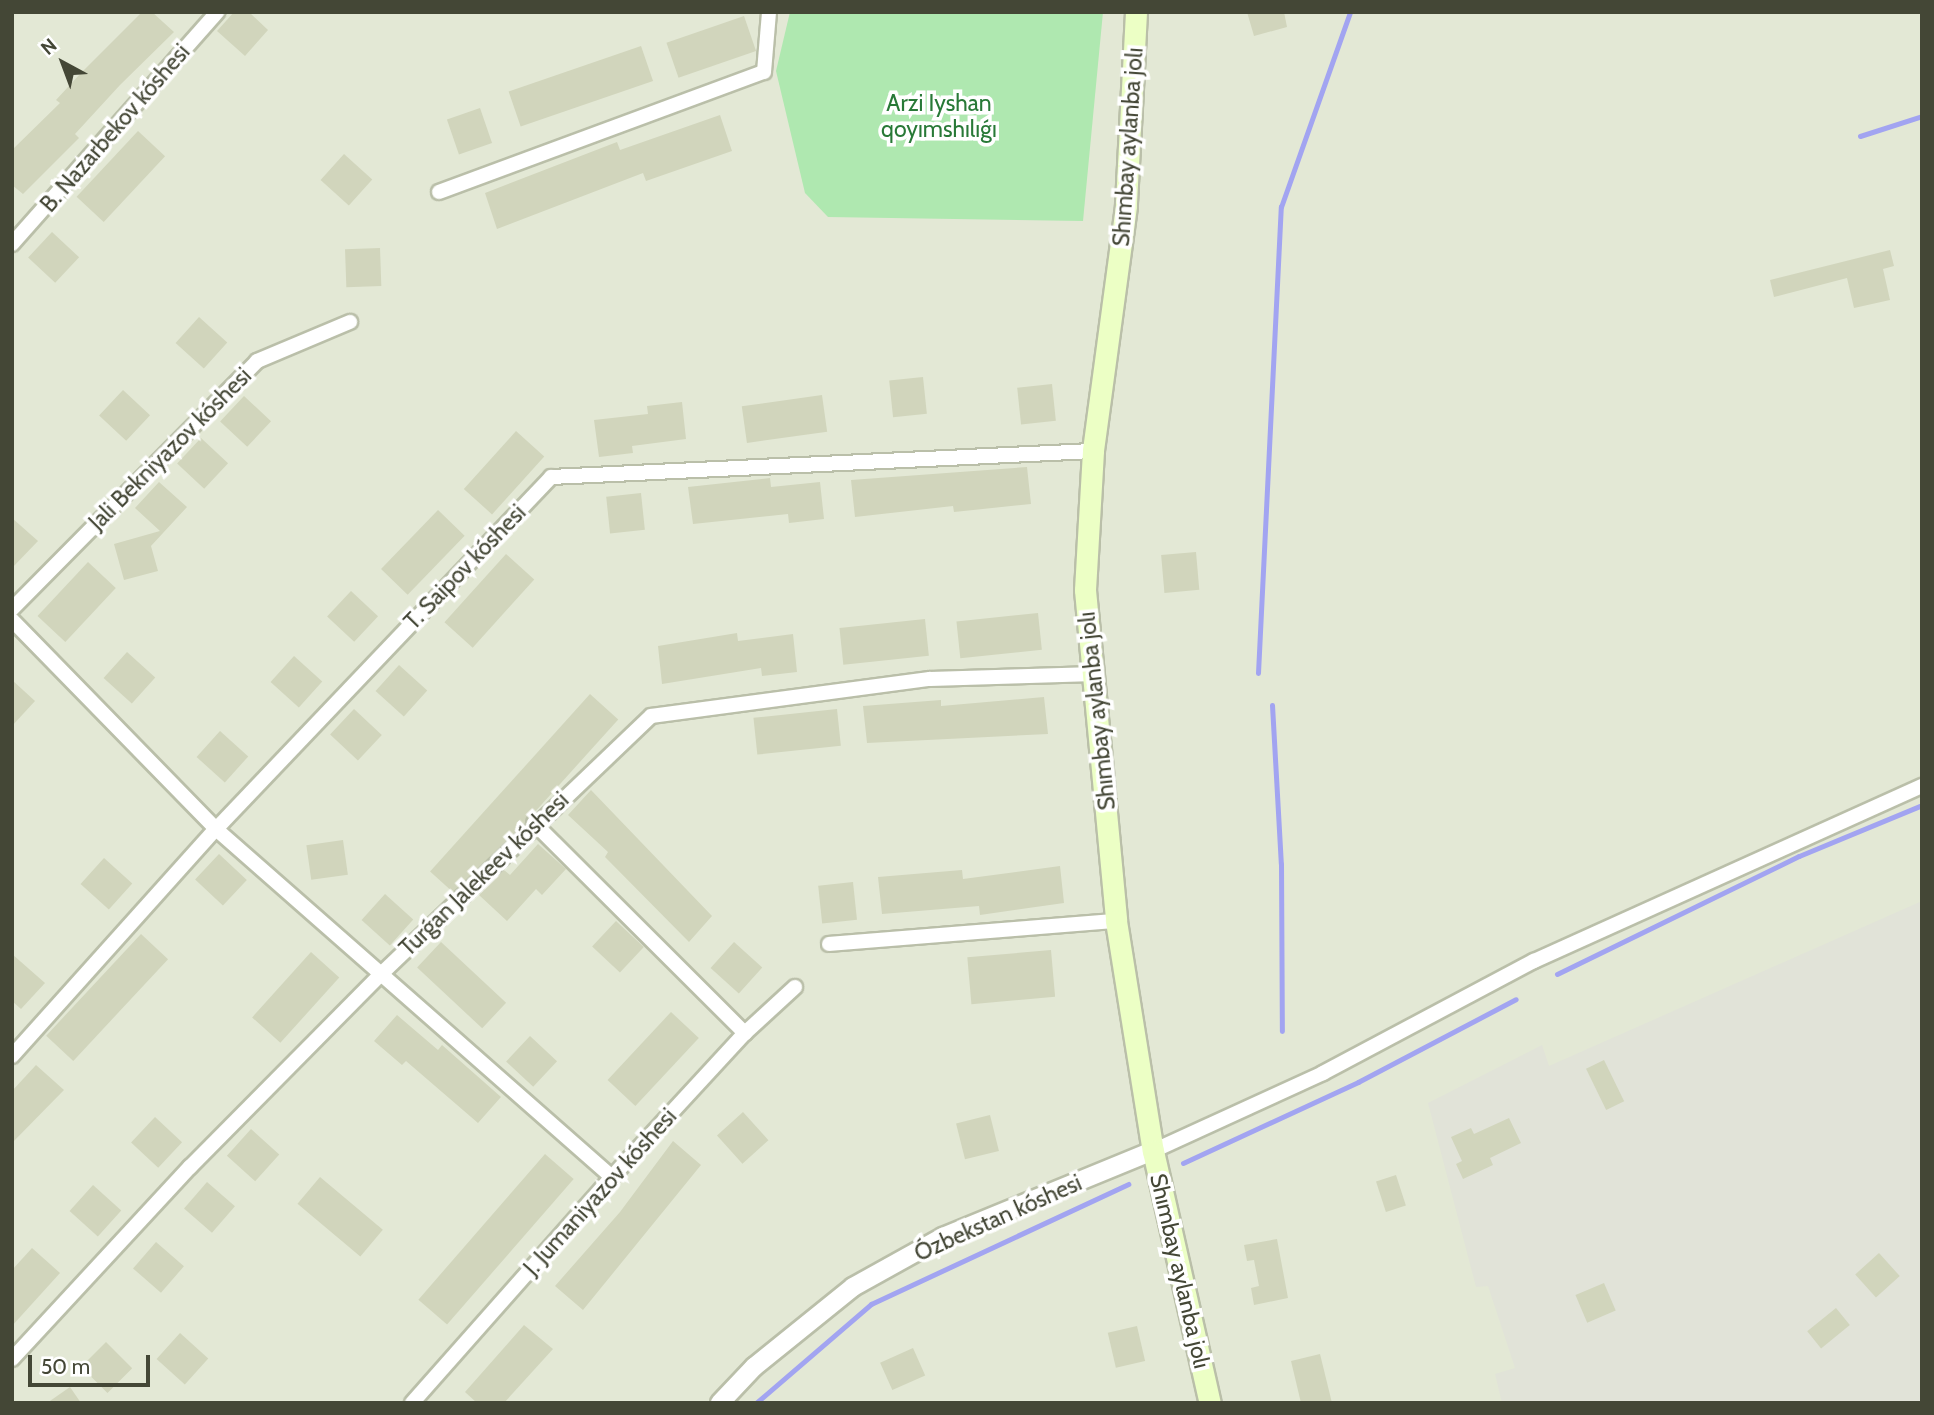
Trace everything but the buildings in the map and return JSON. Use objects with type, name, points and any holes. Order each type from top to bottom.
[{"type":"main road","name":"Shımbay aylanba jolı","points":[[1136,12],[1126,206],[1093,451],[1085,590],[1095,674],[1116,921],[1153,1151],[1210,1403]]},
{"type":"street","name":"B. Nazarbekov kóshesi","points":[[12,244],[217,12]]},
{"type":"street","points":[[439,192],[764,72],[769,12]]},
{"type":"street","name":"Jali Bekniyazov kóshesi","points":[[12,609],[257,361],[350,322]]},
{"type":"street","name":"T. Saipov kóshesi","points":[[12,1056],[216,829],[551,477],[1093,451]]},
{"type":"street","points":[[12,620],[216,829],[379,976],[611,1177]]},
{"type":"street","name":"Turǵan Jalekeev kóshesi","points":[[12,1359],[190,1167],[379,976],[534,823],[650,716],[930,679],[1095,674]]},
{"type":"street","points":[[1153,1151],[1323,1073],[1534,961],[1922,786]]},
{"type":"street","points":[[534,823],[744,1033]]},
{"type":"street","points":[[829,944],[1116,921]]},
{"type":"street","name":"J. Jumaniyazov kóshesi","points":[[412,1403],[611,1177],[744,1033],[795,987]]},
{"type":"street","name":"Ózbekstan kóshesi","points":[[720,1403],[754,1367],[853,1287],[943,1237],[1153,1151]]},
{"type":"shaded area","points":[[12,12],[1922,12],[1922,1403],[12,1403]]},
{"type":"shaded area","points":[[1922,901],[1922,1403],[1502,1403],[1495,1374],[1515,1368],[1488,1286],[1476,1287],[1428,1103],[1542,1045],[1549,1066]]},
{"type":"green space","name":"Arzi Iyshan qoyımshılıǵı","points":[[790,12],[1103,12],[1083,221],[828,217],[805,193],[776,71]]},
{"type":"waterway","points":[[1258,673],[1281,207],[1350,12]]},
{"type":"waterway","points":[[1860,136],[1922,116]]},
{"type":"waterway","points":[[1272,705],[1281,864],[1282,1031]]},
{"type":"waterway","points":[[1557,974],[1799,856],[1922,805]]},
{"type":"waterway","points":[[1183,1163],[1358,1082],[1516,999]]},
{"type":"waterway","points":[[756,1403],[871,1304],[1128,1184]]}]
